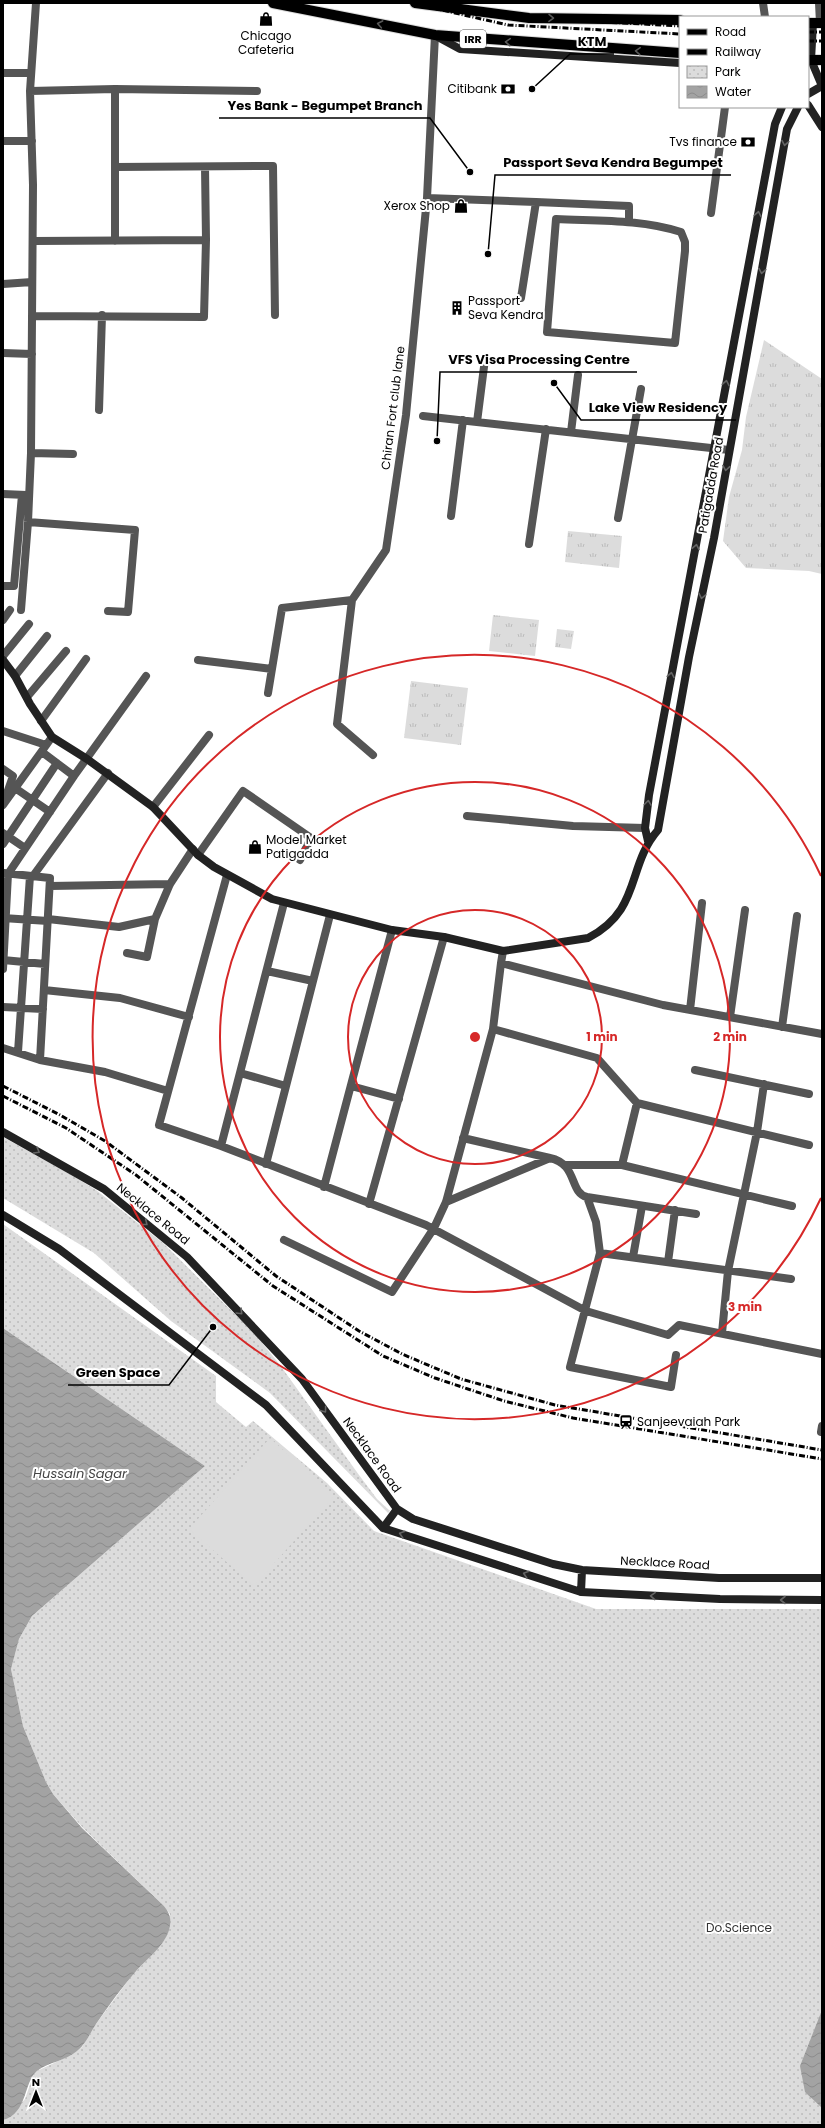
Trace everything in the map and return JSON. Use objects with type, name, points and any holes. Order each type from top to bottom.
[{"type":"main road","name":"IRR","points":[[273,3],[435,35],[679,53]]},
{"type":"main road","name":"IRR","points":[[415,3],[529,18],[679,20]]},
{"type":"main road","points":[[809,60],[822,60]]},
{"type":"street","points":[[14,586],[31,453],[33,241],[30,91],[36,3]]},
{"type":"street","points":[[763,3],[765,16]]},
{"type":"street","points":[[809,93],[822,86],[811,72],[809,60],[819,3]]},
{"type":"street","points":[[435,35],[460,49],[679,62]]},
{"type":"street","name":"Chiran Fort club lane","points":[[373,755],[337,724],[352,600],[386,550],[406,415],[427,198],[435,35]]},
{"type":"street","points":[[3,73],[31,73]]},
{"type":"street","points":[[30,91],[115,89],[257,91]]},
{"type":"street","points":[[115,89],[115,240]]},
{"type":"street","points":[[809,107],[822,127]]},
{"type":"street","points":[[711,213],[725,108]]},
{"type":"street","name":"Patigadda Road","points":[[648,841],[645,828],[668,690],[775,124],[782,108]]},
{"type":"street","name":"Patigadda Road","points":[[503,951],[588,938],[598,932],[620,911],[629,895],[648,841],[658,830],[714,538],[787,129],[798,108]]},
{"type":"street","points":[[775,124],[787,129]]},
{"type":"street","points":[[3,141],[32,141]]},
{"type":"street","points":[[115,167],[273,166],[275,315]]},
{"type":"street","points":[[32,316],[102,315],[204,317],[206,240],[205,167]]},
{"type":"street","points":[[427,198],[485,203],[536,202],[629,206],[629,222]]},
{"type":"street","points":[[521,298],[536,202]]},
{"type":"street","points":[[614,221],[616,206]]},
{"type":"street","points":[[556,219],[614,221],[668,228],[681,232],[685,242],[675,343],[547,332],[556,219]]},
{"type":"street","points":[[33,241],[206,240]]},
{"type":"street","points":[[3,284],[32,282]]},
{"type":"street","points":[[99,410],[102,315]]},
{"type":"street","points":[[3,353],[32,354]]},
{"type":"street","points":[[477,422],[485,359]]},
{"type":"street","points":[[571,432],[578,375]]},
{"type":"street","points":[[618,518],[641,389]]},
{"type":"street","points":[[423,416],[729,450]]},
{"type":"street","points":[[450,516],[463,420]]},
{"type":"street","points":[[529,544],[546,430]]},
{"type":"street","points":[[31,453],[73,454]]},
{"type":"street","points":[[3,494],[25,495]]},
{"type":"street","points":[[21,610],[28,522],[25,495]]},
{"type":"street","points":[[28,522],[135,530],[128,612],[108,611]]},
{"type":"street","points":[[3,586],[24,587]]},
{"type":"street","points":[[268,692],[282,608],[352,600]]},
{"type":"street","points":[[3,620],[10,610]]},
{"type":"street","points":[[3,656],[29,624]]},
{"type":"street","points":[[16,676],[47,636]]},
{"type":"street","points":[[27,697],[66,651]]},
{"type":"street","points":[[41,721],[86,659]]},
{"type":"street","points":[[3,660],[16,676],[41,721],[52,737],[108,773],[153,807],[196,852],[227,875],[284,903],[392,930],[444,937],[503,951],[493,1029],[446,1202],[434,1228],[392,1292],[284,1240]]},
{"type":"street","points":[[198,660],[272,669]]},
{"type":"street","points":[[3,969],[6,873],[146,676]]},
{"type":"street","points":[[668,690],[684,692]]},
{"type":"street","points":[[3,731],[44,749],[57,763],[74,776]]},
{"type":"street","points":[[153,807],[209,735]]},
{"type":"street","points":[[3,804],[52,737]]},
{"type":"street","points":[[3,844],[6,835],[57,763]]},
{"type":"street","points":[[3,769],[13,776],[3,804]]},
{"type":"street","points":[[18,1052],[27,919],[32,876],[108,773]]},
{"type":"street","points":[[15,788],[50,812]]},
{"type":"street","points":[[127,953],[147,957],[155,919],[170,884],[243,791],[311,838],[300,860]]},
{"type":"street","points":[[467,816],[573,826],[645,828]]},
{"type":"street","points":[[6,835],[25,848]]},
{"type":"street","points":[[6,873],[50,878],[40,1060]]},
{"type":"street","points":[[227,875],[168,1091],[160,1126],[221,1146],[324,1187],[434,1228],[586,1311],[668,1335],[679,1325],[822,1354]]},
{"type":"street","points":[[50,886],[170,884]]},
{"type":"street","points":[[221,1146],[284,903]]},
{"type":"street","points":[[690,1010],[702,903]]},
{"type":"street","points":[[730,1017],[746,910]]},
{"type":"street","points":[[266,1164],[330,915]]},
{"type":"street","points":[[782,1027],[797,916]]},
{"type":"street","points":[[4,918],[48,920],[119,927],[155,919]]},
{"type":"street","points":[[324,1187],[392,930]]},
{"type":"street","points":[[369,1204],[444,937]]},
{"type":"street","points":[[3,960],[46,964]]},
{"type":"street","points":[[501,963],[663,1005],[822,1034]]},
{"type":"street","points":[[267,970],[313,981]]},
{"type":"street","points":[[44,990],[120,998],[189,1017]]},
{"type":"street","points":[[3,1007],[43,1009]]},
{"type":"street","points":[[493,1029],[597,1058],[637,1103],[809,1145]]},
{"type":"street","points":[[3,1048],[40,1060],[105,1072],[168,1091]]},
{"type":"street","points":[[695,1070],[809,1094]]},
{"type":"street","points":[[240,1073],[286,1086]]},
{"type":"street","points":[[722,1334],[728,1271],[757,1132],[764,1084]]},
{"type":"street","points":[[351,1086],[399,1099]]},
{"type":"street","points":[[622,1165],[637,1103]]},
{"type":"street","name":"Necklace Road","points":[[3,1132],[104,1189],[187,1257],[302,1379],[397,1509],[413,1519],[553,1564],[582,1570],[719,1578],[822,1578]]},
{"type":"street","points":[[463,1138],[550,1158],[566,1165],[622,1165],[792,1206]]},
{"type":"street","points":[[446,1202],[550,1158]]},
{"type":"street","points":[[566,1165],[579,1193],[587,1197],[696,1214]]},
{"type":"street","points":[[587,1197],[596,1222],[600,1253],[586,1311],[570,1367],[670,1387],[676,1355]]},
{"type":"street","points":[[633,1257],[642,1206]]},
{"type":"street","points":[[668,1262],[675,1210]]},
{"type":"street","points":[[3,1215],[59,1249],[266,1405],[383,1528],[580,1592],[720,1600],[822,1600]]},
{"type":"street","points":[[600,1253],[791,1279]]},
{"type":"street","points":[[383,1528],[397,1509]]},
{"type":"street","points":[[580,1592],[582,1570]]},
{"type":"green space","points":[[764,340],[822,379],[822,574],[809,571],[746,568],[723,541],[729,497],[742,450],[746,417]]},
{"type":"green space","points":[[568,531],[622,536],[619,568],[565,562]]},
{"type":"green space","points":[[493,615],[539,620],[535,656],[489,651]]},
{"type":"green space","points":[[557,629],[574,631],[571,649],[555,647]]},
{"type":"green space","points":[[411,681],[468,688],[461,745],[404,738]]},
{"type":"green space","points":[[3,1137],[96,1190],[163,1243],[254,1333],[280,1365],[377,1499],[390,1511],[388,1513],[270,1393],[171,1321],[94,1253],[3,1198]]},
{"type":"green space","name":"Do.Science","points":[[3,1224],[216,1376],[216,1402],[246,1427],[253,1421],[327,1483],[374,1531],[596,1609],[822,1609],[822,2125],[3,2125],[3,2120],[7,2118],[25,2099],[33,2076],[37,2071],[71,2055],[82,2047],[96,2024],[130,1978],[165,1939],[170,1919],[170,1914],[163,1905],[83,1828],[53,1794],[46,1782],[23,1726],[11,1669],[19,1639],[32,1616],[205,1466],[3,1328]]},
{"type":"green space","points":[[270,1438],[334,1496],[254,1586],[189,1529]]},
{"type":"water","name":"Hussain Sagar","points":[[3,1328],[205,1466],[32,1616],[19,1639],[11,1669],[23,1726],[46,1782],[53,1794],[82,1828],[163,1905],[169,1914],[170,1923],[167,1936],[164,1941],[121,1990],[96,2024],[83,2045],[73,2054],[46,2065],[37,2071],[29,2083],[21,2105],[17,2111],[3,2120]]},
{"type":"water","points":[[822,2010],[822,2108],[805,2092],[800,2066]]},
{"type":"railway","points":[[411,3],[508,25],[679,34]]},
{"type":"railway","points":[[448,3],[509,17],[679,26]]},
{"type":"railway","points":[[809,32],[822,32]]},
{"type":"railway","points":[[809,41],[822,41]]},
{"type":"railway","points":[[3,1086],[60,1115],[105,1141],[182,1198],[276,1276],[359,1331],[402,1354],[461,1379],[555,1405],[822,1450]]},
{"type":"railway","points":[[3,1096],[66,1128],[136,1175],[273,1286],[383,1356],[435,1378],[504,1401],[573,1418],[822,1459]]},
{"type":"place","name":"Chicago Cafeteria","points":[[266,19]]},
{"type":"place","name":"Citibank","points":[[508,89]]},
{"type":"place","name":"KTM","points":[[532,89]]},
{"type":"place","name":"Tvs finance","points":[[748,142]]},
{"type":"place","name":"Yes Bank - Begumpet Branch","points":[[470,172]]},
{"type":"place","name":"Xerox Shop","points":[[461,206]]},
{"type":"place","name":"Passport Seva Kendra Begumpet","points":[[488,254]]},
{"type":"place","name":"Passport Seva Kendra","points":[[457,308]]},
{"type":"place","name":"Lake View Residency","points":[[554,383]]},
{"type":"place","name":"VFS Visa Processing Centre","points":[[437,441]]},
{"type":"place","name":"Model Market Patigadda","points":[[255,847]]},
{"type":"place","name":"Green Space","points":[[213,1327]]},
{"type":"place","name":"Sanjeevaiah Park","points":[[626,1422]]}]
